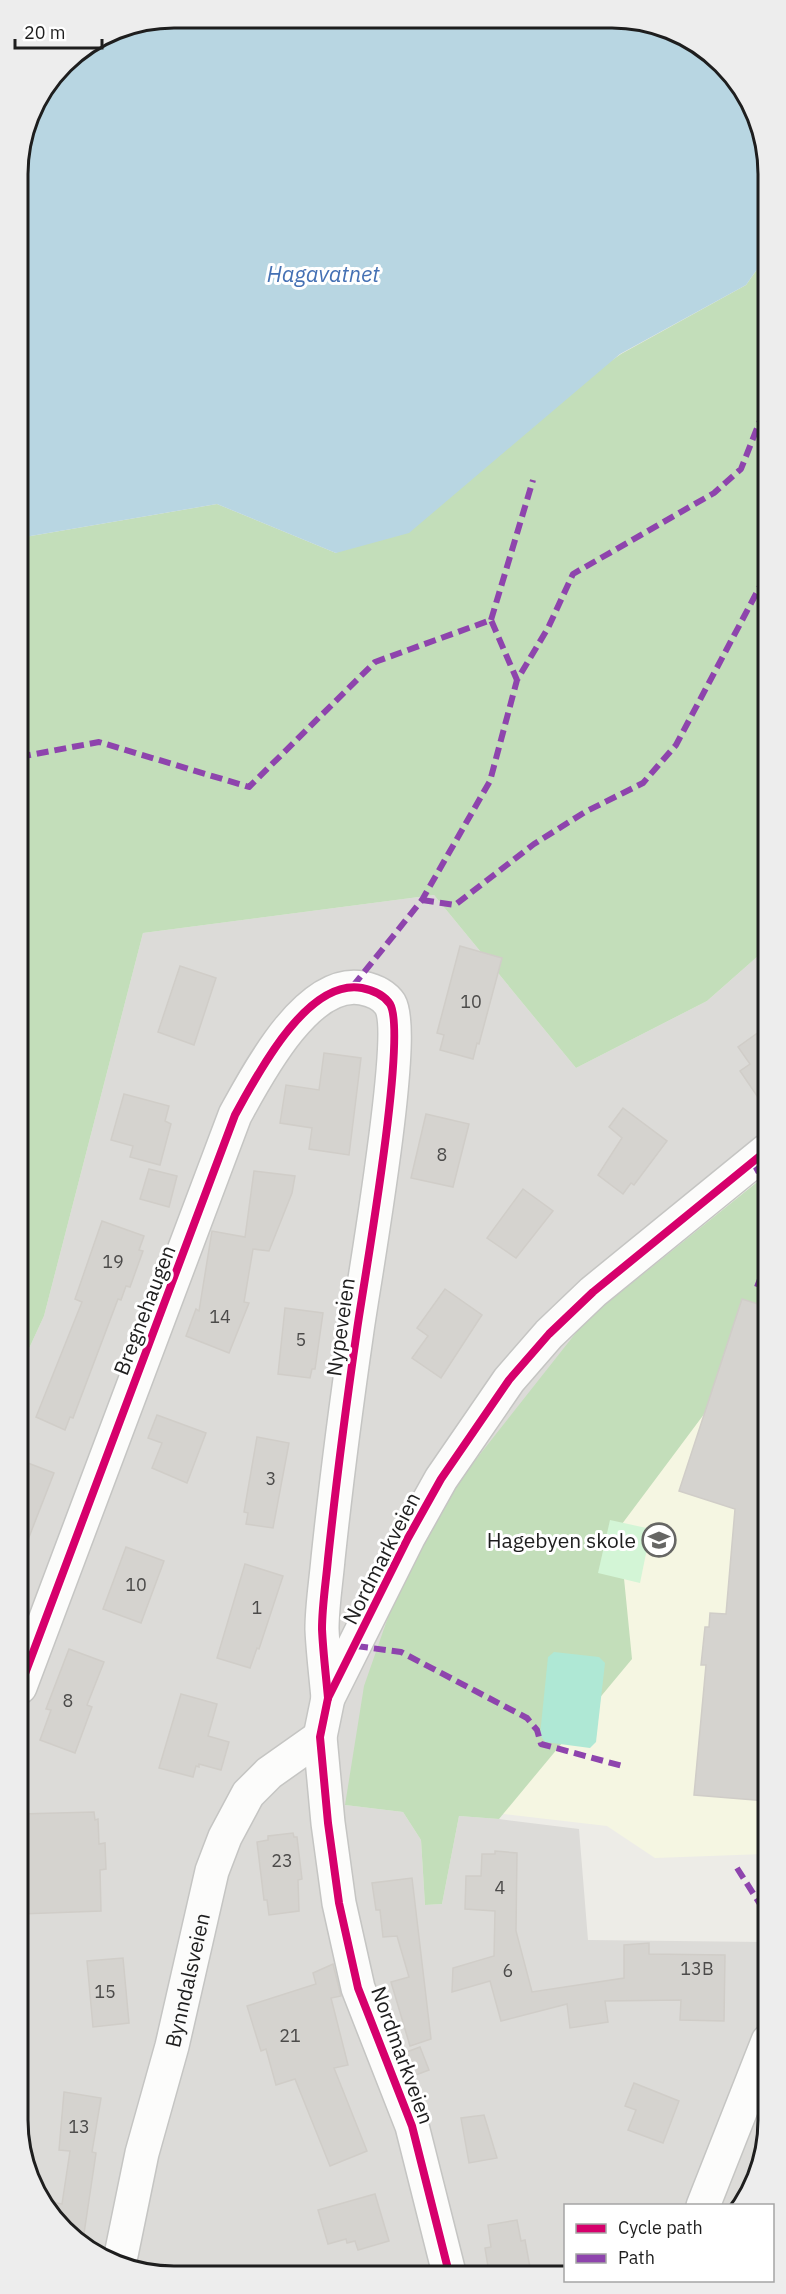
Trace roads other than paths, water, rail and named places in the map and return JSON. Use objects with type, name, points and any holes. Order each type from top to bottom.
[{"type":"street","name":"Bregnehaugen","points":[[28,1665],[235,1115],[277,1045],[313,1004],[332,991],[353,986]]},
{"type":"street","name":"Nypeveien","points":[[328,1698],[322,1628],[328,1558],[389,1105],[395,1030],[390,1004],[380,994],[353,986]]},
{"type":"street","name":"Nordmarkveien","points":[[446,2266],[412,2126],[358,1988],[339,1903],[320,1737],[328,1698],[408,1538],[441,1479],[509,1380],[549,1334],[593,1292],[757,1158]]},
{"type":"street","name":"Bynndalsveien","points":[[121,2255],[142,2153],[175,2035],[213,1871],[225,1837],[248,1794],[269,1773],[320,1737]]},
{"type":"street","points":[[703,2204],[757,2069]]},
{"type":"water","name":"Hagavatnet","points":[[174,28],[612,28],[640,31],[660,36],[685,48],[715,71],[738,101],[750,127],[755,146],[758,174],[758,268],[746,285],[620,354],[409,533],[336,553],[217,504],[29,536],[30,155],[33,137],[53,93],[78,65],[101,48],[127,36]]},
{"type":"place","name":"Hagebyen skole","points":[[659,1540]]}]
